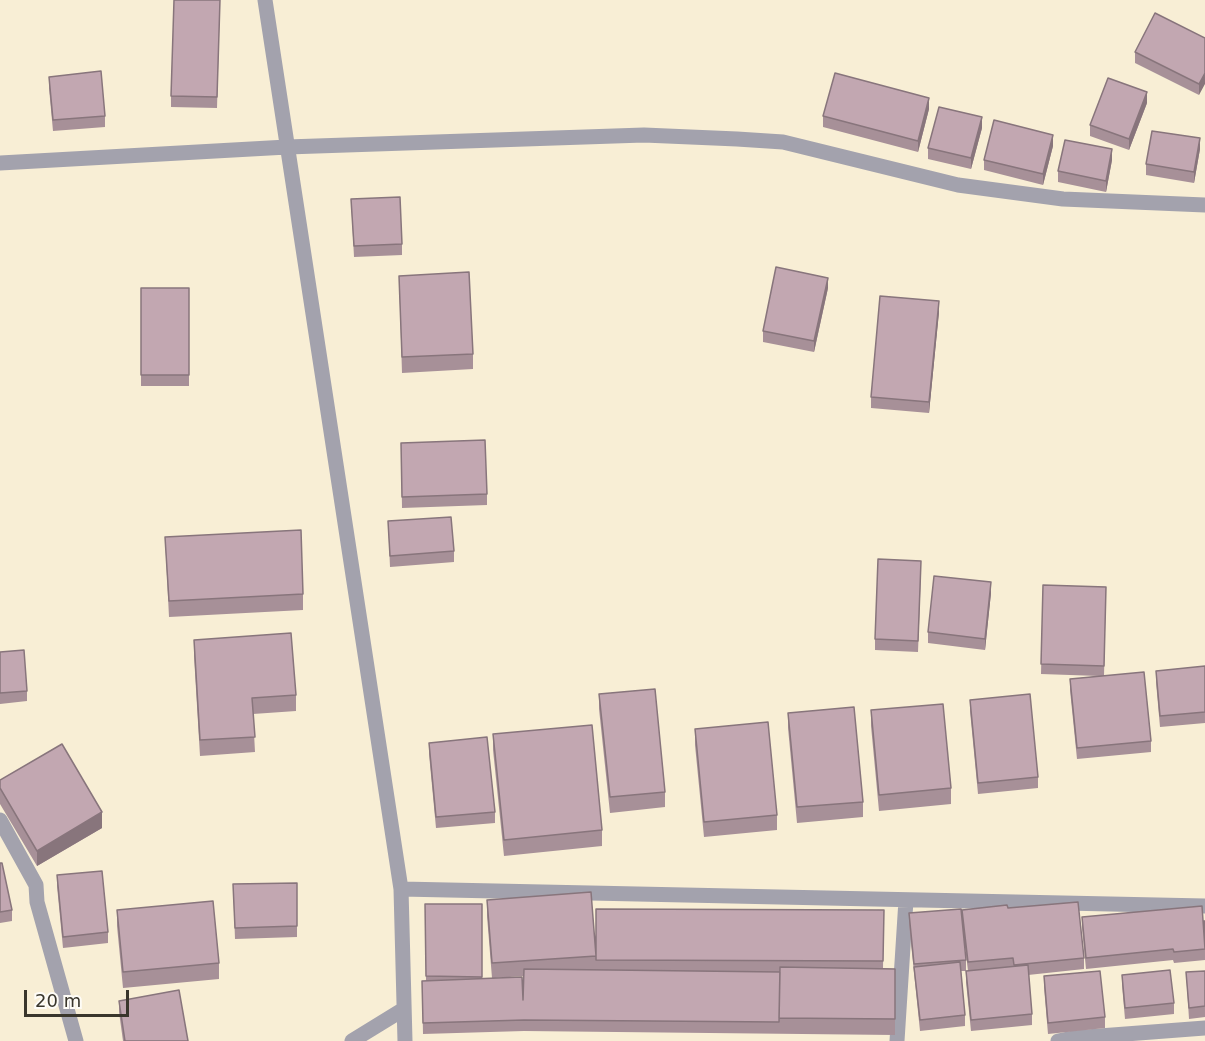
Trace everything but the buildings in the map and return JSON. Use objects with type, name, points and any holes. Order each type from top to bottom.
[{"type":"street","points":[[265,0],[401,889],[405,1041]]},
{"type":"street","points":[[0,163],[287,147],[645,135],[783,142],[958,185],[1063,199],[1205,205]]},
{"type":"street","points":[[0,820],[36,885],[37,902],[76,1041]]},
{"type":"street","points":[[401,889],[1205,906]]},
{"type":"street","points":[[897,1041],[906,900]]},
{"type":"street","points":[[352,1041],[404,1009]]},
{"type":"street","points":[[1068,1040],[1205,1028]]}]
